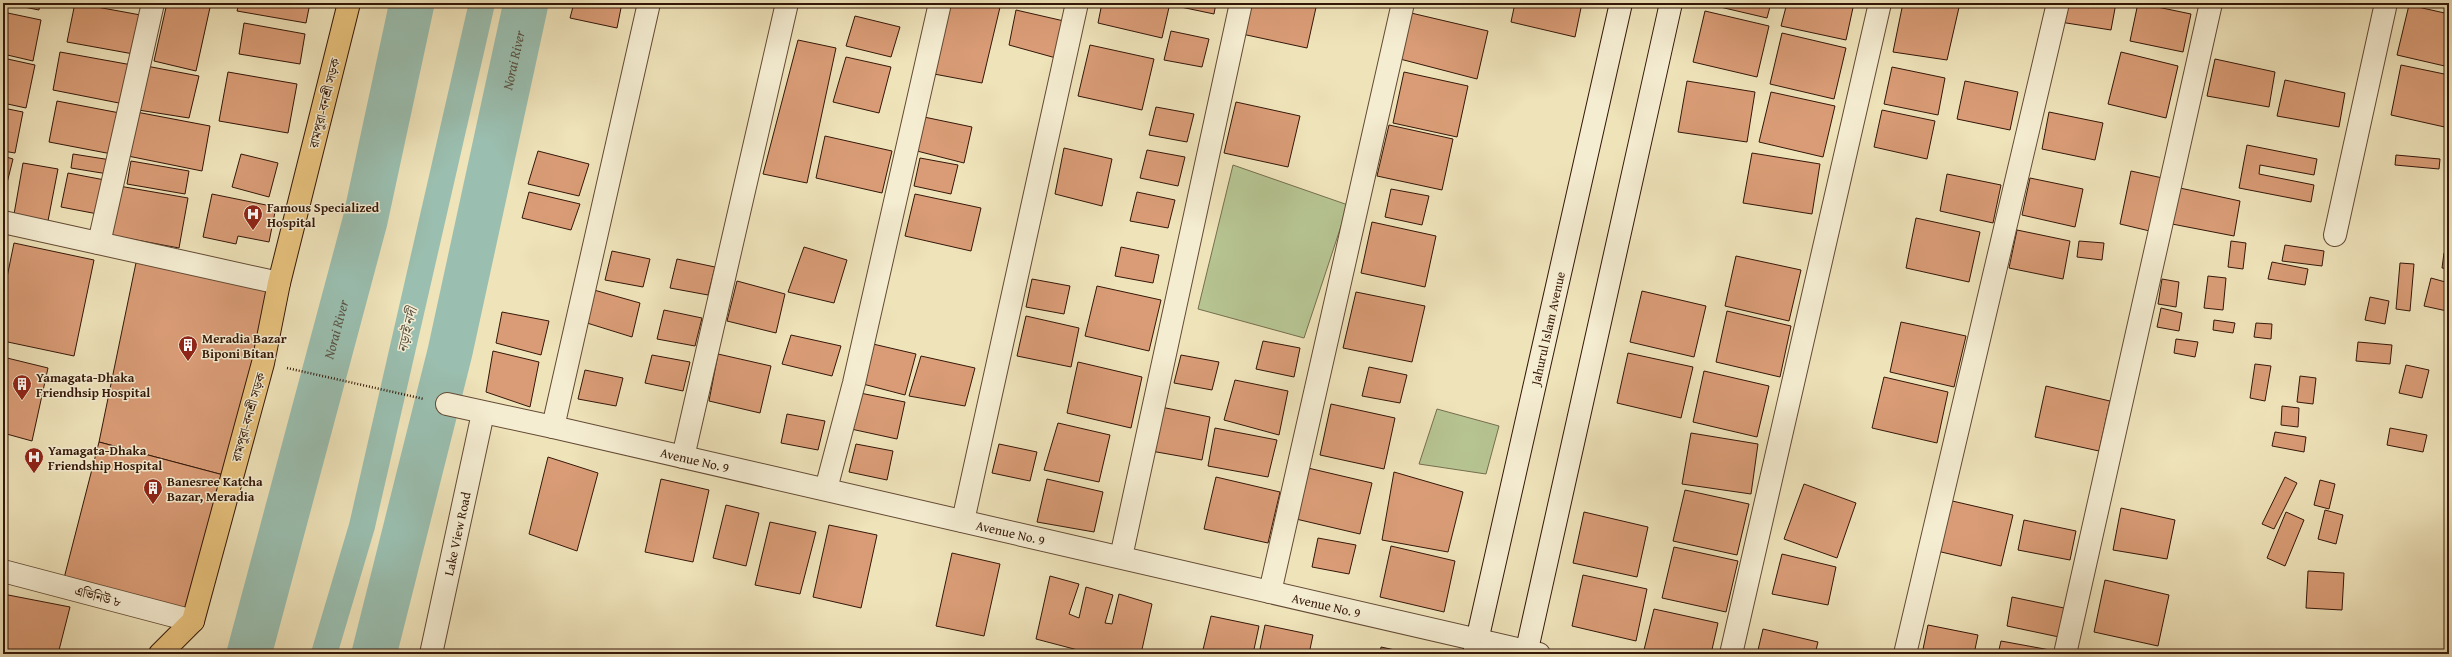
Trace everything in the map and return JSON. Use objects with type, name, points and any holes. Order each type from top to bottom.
[{"type":"main road","name":"রামপুরা-বনশ্রী সড়ক","points":[[193,621],[263,363],[279,283],[349,3]]},
{"type":"main road","points":[[160,654],[193,621]]},
{"type":"street","points":[[99,243],[153,3]]},
{"type":"street","points":[[553,427],[649,3]]},
{"type":"street","points":[[683,457],[788,3]]},
{"type":"street","points":[[826,490],[854,383],[940,3]]},
{"type":"street","points":[[963,521],[1078,3]]},
{"type":"street","points":[[1120,557],[1241,3]]},
{"type":"street","points":[[1270,592],[1403,3]]},
{"type":"street","name":"Jahurul Islam Avenue","points":[[1475,647],[1621,3]]},
{"type":"street","points":[[1530,653],[1672,3]]},
{"type":"street","points":[[1732,654],[1880,3]]},
{"type":"street","points":[[1905,654],[2058,3]]},
{"type":"street","points":[[2065,654],[2211,3]]},
{"type":"street","points":[[2335,235],[2386,3]]},
{"type":"street","points":[[3,222],[279,283]]},
{"type":"street","name":"Avenue No. 9","points":[[447,404],[1270,592],[1475,647],[1530,653]]},
{"type":"street","name":"Lake View Road","points":[[431,654],[483,412]]},
{"type":"street","name":"এভিনিউ ৮","points":[[3,572],[193,621]]},
{"type":"path","points":[[263,363],[447,404]]},
{"type":"green space","points":[[1233,165],[1348,205],[1304,338],[1198,309]]},
{"type":"green space","points":[[1437,409],[1499,426],[1486,474],[1419,464]]},
{"type":"building","points":[[4,3],[40,3],[39,10]]},
{"type":"building","points":[[75,3],[146,16],[139,55],[67,42]]},
{"type":"building","points":[[167,3],[211,3],[196,71],[154,61]]},
{"type":"building","points":[[239,3],[310,3],[306,23],[237,11]]},
{"type":"building","points":[[574,3],[622,3],[617,28],[570,18]]},
{"type":"building","points":[[950,3],[1001,3],[982,83],[934,74]]},
{"type":"building","points":[[1102,3],[1170,3],[1162,38],[1098,23]]},
{"type":"building","points":[[1177,3],[1216,3],[1214,14],[1176,6]]},
{"type":"building","points":[[1249,3],[1317,3],[1307,48],[1242,34]]},
{"type":"building","points":[[1515,3],[1582,3],[1575,37],[1511,22]]},
{"type":"building","points":[[1703,3],[1771,3],[1767,18]]},
{"type":"building","points":[[1787,3],[1854,3],[1846,40],[1781,26]]},
{"type":"building","points":[[1903,3],[1960,3],[1947,60],[1893,52]]},
{"type":"building","points":[[2064,3],[2116,3],[2111,30],[2060,22]]},
{"type":"building","points":[[2138,3],[2191,14],[2183,52],[2130,41]]},
{"type":"building","points":[[2426,3],[2449,3],[2449,8]]},
{"type":"building","points":[[2409,5],[2449,14],[2449,67],[2397,55]]},
{"type":"building","points":[[1016,10],[1064,21],[1056,58],[1009,45]]},
{"type":"building","points":[[1705,11],[1769,26],[1757,77],[1693,62]]},
{"type":"building","points":[[3,12],[41,20],[33,61],[3,54]]},
{"type":"building","points":[[1411,13],[1488,31],[1477,79],[1400,59]]},
{"type":"building","points":[[855,16],[900,27],[891,57],[846,46]]},
{"type":"building","points":[[244,23],[305,34],[300,64],[239,54]]},
{"type":"building","points":[[1171,31],[1209,39],[1202,67],[1164,60]]},
{"type":"building","points":[[1782,33],[1846,48],[1834,99],[1770,84]]},
{"type":"building","points":[[798,40],[836,48],[807,183],[763,174]]},
{"type":"building","points":[[1090,45],[1154,59],[1142,110],[1078,96]]},
{"type":"building","points":[[60,52],[132,65],[124,104],[53,90]]},
{"type":"building","points":[[2121,52],[2178,66],[2166,118],[2108,104]]},
{"type":"building","points":[[846,57],[891,67],[879,113],[833,102]]},
{"type":"building","points":[[3,58],[35,65],[26,108],[3,103]]},
{"type":"building","points":[[2215,59],[2275,72],[2269,107],[2207,96]]},
{"type":"building","points":[[141,65],[199,76],[189,118],[132,109]]},
{"type":"building","points":[[2401,65],[2449,75],[2449,128],[2391,115]]},
{"type":"building","points":[[1892,67],[1945,78],[1938,115],[1884,104]]},
{"type":"building","points":[[228,72],[297,84],[288,133],[219,121]]},
{"type":"building","points":[[1404,72],[1468,86],[1457,137],[1393,123]]},
{"type":"building","points":[[2285,80],[2345,93],[2339,127],[2277,116]]},
{"type":"building","points":[[1687,81],[1755,92],[1747,142],[1678,132]]},
{"type":"building","points":[[1965,81],[2018,92],[2010,130],[1957,119]]},
{"type":"building","points":[[1771,92],[1835,106],[1823,157],[1759,142]]},
{"type":"building","points":[[57,101],[125,114],[117,155],[49,142]]},
{"type":"building","points":[[1236,102],[1300,116],[1288,167],[1224,153]]},
{"type":"building","points":[[1156,107],[1194,114],[1187,142],[1149,135]]},
{"type":"building","points":[[3,108],[23,112],[15,153],[3,151]]},
{"type":"building","points":[[1882,110],[1935,121],[1927,159],[1874,147]]},
{"type":"building","points":[[131,111],[210,126],[202,171],[123,155]]},
{"type":"building","points":[[2049,112],[2103,123],[2095,160],[2042,149]]},
{"type":"building","points":[[924,117],[972,127],[964,163],[917,151]]},
{"type":"building","points":[[1389,125],[1453,139],[1442,190],[1377,176]]},
{"type":"building","points":[[825,136],[892,151],[882,193],[816,178]]},
{"type":"building","points":[[2247,145],[2317,159],[2314,175],[2260,165],[2259,174],[2314,185],[2311,202],[2239,188]]},
{"type":"building","points":[[1064,148],[1112,159],[1102,206],[1055,194]]},
{"type":"building","points":[[1147,150],[1185,157],[1178,186],[1140,178]]},
{"type":"building","points":[[538,151],[589,164],[579,196],[528,184]]},
{"type":"building","points":[[1752,153],[1820,164],[1812,214],[1743,203]]},
{"type":"building","points":[[73,154],[111,160],[108,174],[71,168]]},
{"type":"building","points":[[241,154],[278,163],[269,197],[232,187]]},
{"type":"building","points":[[2396,155],[2440,159],[2439,169],[2395,165]]},
{"type":"building","points":[[3,156],[13,159],[3,199]]},
{"type":"building","points":[[920,158],[958,165],[951,194],[914,186]]},
{"type":"building","points":[[131,161],[189,171],[185,194],[127,184]]},
{"type":"building","points":[[23,163],[58,169],[47,226],[13,220]]},
{"type":"building","points":[[2131,171],[2167,179],[2154,232],[2120,224]]},
{"type":"building","points":[[68,173],[110,181],[103,215],[61,207]]},
{"type":"building","points":[[1947,174],[2001,185],[1993,223],[1940,211]]},
{"type":"building","points":[[2030,178],[2083,189],[2075,227],[2022,215]]},
{"type":"building","points":[[119,186],[188,198],[179,248],[110,235]]},
{"type":"building","points":[[2180,188],[2240,201],[2234,236],[2172,224]]},
{"type":"building","points":[[1391,189],[1429,196],[1422,225],[1385,217]]},
{"type":"building","points":[[529,192],[580,204],[571,230],[522,218]]},
{"type":"building","points":[[1137,192],[1175,200],[1168,228],[1130,221]]},
{"type":"building","points":[[212,194],[276,207],[269,242],[238,236],[236,244],[203,237]]},
{"type":"building","points":[[915,194],[981,208],[971,251],[905,236]]},
{"type":"building","points":[[1916,218],[1980,232],[1969,282],[1906,268]]},
{"type":"building","points":[[1372,222],[1436,236],[1425,287],[1361,273]]},
{"type":"building","points":[[2017,230],[2070,241],[2063,279],[2009,268]]},
{"type":"building","points":[[2079,241],[2104,243],[2102,260],[2077,257]]},
{"type":"building","points":[[2231,241],[2246,243],[2243,269],[2228,267]]},
{"type":"building","points":[[14,243],[94,260],[74,356],[3,341],[3,297]]},
{"type":"building","points":[[2285,245],[2324,251],[2322,266],[2282,261]]},
{"type":"building","points":[[804,247],[847,260],[834,303],[788,292]]},
{"type":"building","points":[[1121,247],[1159,255],[1153,283],[1115,276]]},
{"type":"building","points":[[612,251],[650,259],[643,287],[605,280]]},
{"type":"building","name":"Meradia Bazar Biponi Bitan","points":[[138,253],[279,283],[231,477],[99,442]]},
{"type":"building","points":[[2444,253],[2449,254],[2449,269],[2442,268]]},
{"type":"building","points":[[1736,256],[1801,270],[1789,321],[1725,306]]},
{"type":"building","points":[[677,259],[715,267],[708,295],[670,288]]},
{"type":"building","points":[[2272,262],[2308,269],[2305,285],[2268,279]]},
{"type":"building","points":[[2400,263],[2414,264],[2410,311],[2396,309]]},
{"type":"building","points":[[2208,276],[2226,278],[2223,310],[2204,308]]},
{"type":"building","points":[[2431,278],[2449,283],[2447,311],[2424,306]]},
{"type":"building","points":[[1032,279],[1070,286],[1064,314],[1026,307]]},
{"type":"building","points":[[2162,279],[2179,282],[2176,307],[2158,304]]},
{"type":"building","points":[[737,281],[785,294],[776,333],[727,321]]},
{"type":"building","points":[[1097,286],[1161,300],[1149,351],[1085,336]]},
{"type":"building","points":[[594,290],[640,303],[632,337],[587,323]]},
{"type":"building","points":[[1642,291],[1706,306],[1694,357],[1630,342]]},
{"type":"building","points":[[1356,292],[1425,306],[1412,362],[1343,348]]},
{"type":"building","points":[[2370,297],[2389,301],[2385,324],[2365,320]]},
{"type":"building","points":[[2161,308],[2182,313],[2179,331],[2157,327]]},
{"type":"building","points":[[664,310],[702,318],[695,346],[657,339]]},
{"type":"building","points":[[1727,311],[1791,326],[1780,377],[1716,362]]},
{"type":"building","points":[[502,312],[549,321],[541,355],[496,343]]},
{"type":"building","points":[[1026,316],[1079,328],[1071,367],[1017,356]]},
{"type":"building","points":[[2214,320],[2235,323],[2233,333],[2213,330]]},
{"type":"building","points":[[1901,322],[1966,336],[1954,387],[1890,372]]},
{"type":"building","points":[[2256,323],[2272,324],[2271,339],[2254,337]]},
{"type":"building","points":[[791,335],[841,346],[832,376],[782,364]]},
{"type":"building","points":[[2176,339],[2198,342],[2195,357],[2174,353]]},
{"type":"building","points":[[1263,341],[1300,348],[1294,377],[1256,369]]},
{"type":"building","points":[[2358,342],[2392,345],[2390,364],[2356,361]]},
{"type":"building","points":[[873,344],[916,354],[905,395],[863,384]]},
{"type":"building","points":[[493,351],[539,362],[530,407],[486,392]]},
{"type":"building","points":[[1628,353],[1693,367],[1681,418],[1617,403]]},
{"type":"building","points":[[2448,353],[2449,370],[2445,370]]},
{"type":"building","points":[[718,354],[771,366],[760,413],[709,401]]},
{"type":"building","points":[[652,355],[690,362],[683,391],[645,383]]},
{"type":"building","points":[[1181,355],[1219,362],[1212,390],[1174,383]]},
{"type":"building","points":[[921,356],[975,368],[965,406],[909,396]]},
{"type":"building","name":"Yamagata-Dhaka Friendhsip Hospital","points":[[3,357],[48,368],[32,441],[3,433]]},
{"type":"building","points":[[1078,362],[1142,377],[1131,428],[1067,413]]},
{"type":"building","points":[[2255,364],[2271,366],[2265,401],[2250,398]]},
{"type":"building","points":[[2406,365],[2429,370],[2422,398],[2399,393]]},
{"type":"building","points":[[1369,367],[1407,375],[1400,403],[1362,396]]},
{"type":"building","points":[[585,370],[623,378],[616,406],[578,399]]},
{"type":"building","points":[[1704,371],[1769,386],[1757,437],[1693,422]]},
{"type":"building","points":[[2300,376],[2316,378],[2313,404],[2297,402]]},
{"type":"building","points":[[1884,377],[1948,392],[1937,443],[1872,428]]},
{"type":"building","points":[[1235,380],[1288,391],[1279,435],[1224,420]]},
{"type":"building","points":[[2046,386],[2110,401],[2099,451],[2035,437]]},
{"type":"building","points":[[860,393],[905,402],[897,439],[851,429]]},
{"type":"building","points":[[1331,404],[1395,418],[1384,469],[1320,455]]},
{"type":"building","points":[[2282,406],[2299,408],[2298,427],[2281,425]]},
{"type":"building","points":[[1161,407],[1210,417],[1202,460],[1151,451]]},
{"type":"building","points":[[787,414],[825,421],[818,450],[781,443]]},
{"type":"building","points":[[1058,423],[1110,435],[1099,482],[1044,470]]},
{"type":"building","points":[[1215,428],[1277,440],[1268,477],[1208,466]]},
{"type":"building","points":[[2390,428],[2427,435],[2423,452],[2387,445]]},
{"type":"building","points":[[2275,432],[2306,437],[2304,452],[2272,446]]},
{"type":"building","points":[[1691,433],[1758,444],[1751,494],[1682,484]]},
{"type":"building","name":"Banesree Katcha Bazar, Meradia","points":[[99,442],[231,477],[193,621],[62,586]]},
{"type":"building","points":[[856,444],[893,451],[887,480],[849,472]]},
{"type":"building","points":[[999,444],[1037,452],[1030,481],[992,473]]},
{"type":"building","points":[[548,457],[598,473],[577,551],[529,534]]},
{"type":"building","points":[[1308,468],[1372,483],[1360,534],[1296,519]]},
{"type":"building","points":[[1394,472],[1463,492],[1448,552],[1382,540]]},
{"type":"building","points":[[1216,477],[1280,492],[1268,543],[1204,529]]},
{"type":"building","points":[[2285,477],[2297,483],[2274,529],[2262,524]]},
{"type":"building","points":[[661,479],[709,490],[693,562],[645,552]]},
{"type":"building","points":[[1047,479],[1103,492],[1094,532],[1037,522]]},
{"type":"building","points":[[2320,480],[2335,484],[2329,509],[2314,505]]},
{"type":"building","points":[[1804,484],[1856,503],[1837,558],[1784,539]]},
{"type":"building","points":[[1685,490],[1749,504],[1737,555],[1673,541]]},
{"type":"building","points":[[1948,500],[2013,515],[2001,566],[1937,551]]},
{"type":"building","points":[[726,505],[759,513],[746,566],[713,558]]},
{"type":"building","points":[[2121,508],[2175,520],[2167,559],[2113,550]]},
{"type":"building","points":[[2325,510],[2343,515],[2336,544],[2318,539]]},
{"type":"building","points":[[1584,512],[1648,527],[1637,577],[1573,563]]},
{"type":"building","points":[[2286,512],[2304,520],[2285,566],[2267,558]]},
{"type":"building","points":[[2024,520],[2076,531],[2070,560],[2018,550]]},
{"type":"building","points":[[770,522],[816,532],[800,594],[755,585]]},
{"type":"building","points":[[829,525],[877,535],[861,608],[813,597]]},
{"type":"building","points":[[1318,538],[1356,545],[1349,574],[1312,567]]},
{"type":"building","points":[[1391,546],[1455,561],[1444,612],[1380,597]]},
{"type":"building","points":[[1674,547],[1738,561],[1726,612],[1662,598]]},
{"type":"building","points":[[952,553],[1000,564],[984,636],[936,626]]},
{"type":"building","points":[[1782,554],[1836,567],[1828,605],[1772,594]]},
{"type":"building","points":[[2308,571],[2344,573],[2342,610],[2306,608]]},
{"type":"building","points":[[1583,575],[1647,589],[1636,641],[1572,626]]},
{"type":"building","points":[[1050,576],[1079,584],[1069,614],[1079,618],[1086,587],[1113,595],[1105,623],[1112,624],[1119,594],[1152,604],[1141,654],[1093,654],[1036,639]]},
{"type":"building","points":[[2105,580],[2169,595],[2158,646],[2094,632]]},
{"type":"building","points":[[3,594],[70,607],[58,654],[3,654]]},
{"type":"building","points":[[2012,597],[2064,608],[2059,637],[2007,626]]},
{"type":"building","points":[[1654,609],[1718,623],[1711,654],[1643,654]]},
{"type":"building","points":[[1211,616],[1259,626],[1253,654],[1202,654]]},
{"type":"building","points":[[1265,625],[1313,635],[1309,654],[1259,654]]},
{"type":"building","points":[[1928,625],[1978,635],[1974,654],[1922,654]]},
{"type":"building","points":[[1763,629],[1818,642],[1815,654],[1757,654]]},
{"type":"building","points":[[2001,641],[2050,650],[2050,654],[1998,654]]},
{"type":"building","points":[[1381,647],[1414,654],[1380,654]]},
{"type":"waterway","name":"Norai River","points":[[249,654],[365,221],[412,3]]},
{"type":"waterway","name":"নড়াই নদী","points":[[324,654],[362,526],[482,3]]},
{"type":"waterway","name":"Norai River","points":[[374,654],[450,352],[526,3]]},
{"type":"place","name":"Famous Specialized Hospital","points":[[253,231]]},
{"type":"place","name":"Meradia Bazar Biponi Bitan","points":[[188,362]]},
{"type":"place","name":"Yamagata-Dhaka Friendhsip Hospital","points":[[22,401]]},
{"type":"place","name":"Yamagata-Dhaka Friendship Hospital","points":[[34,474]]},
{"type":"place","name":"Banesree Katcha Bazar, Meradia","points":[[153,505]]}]
